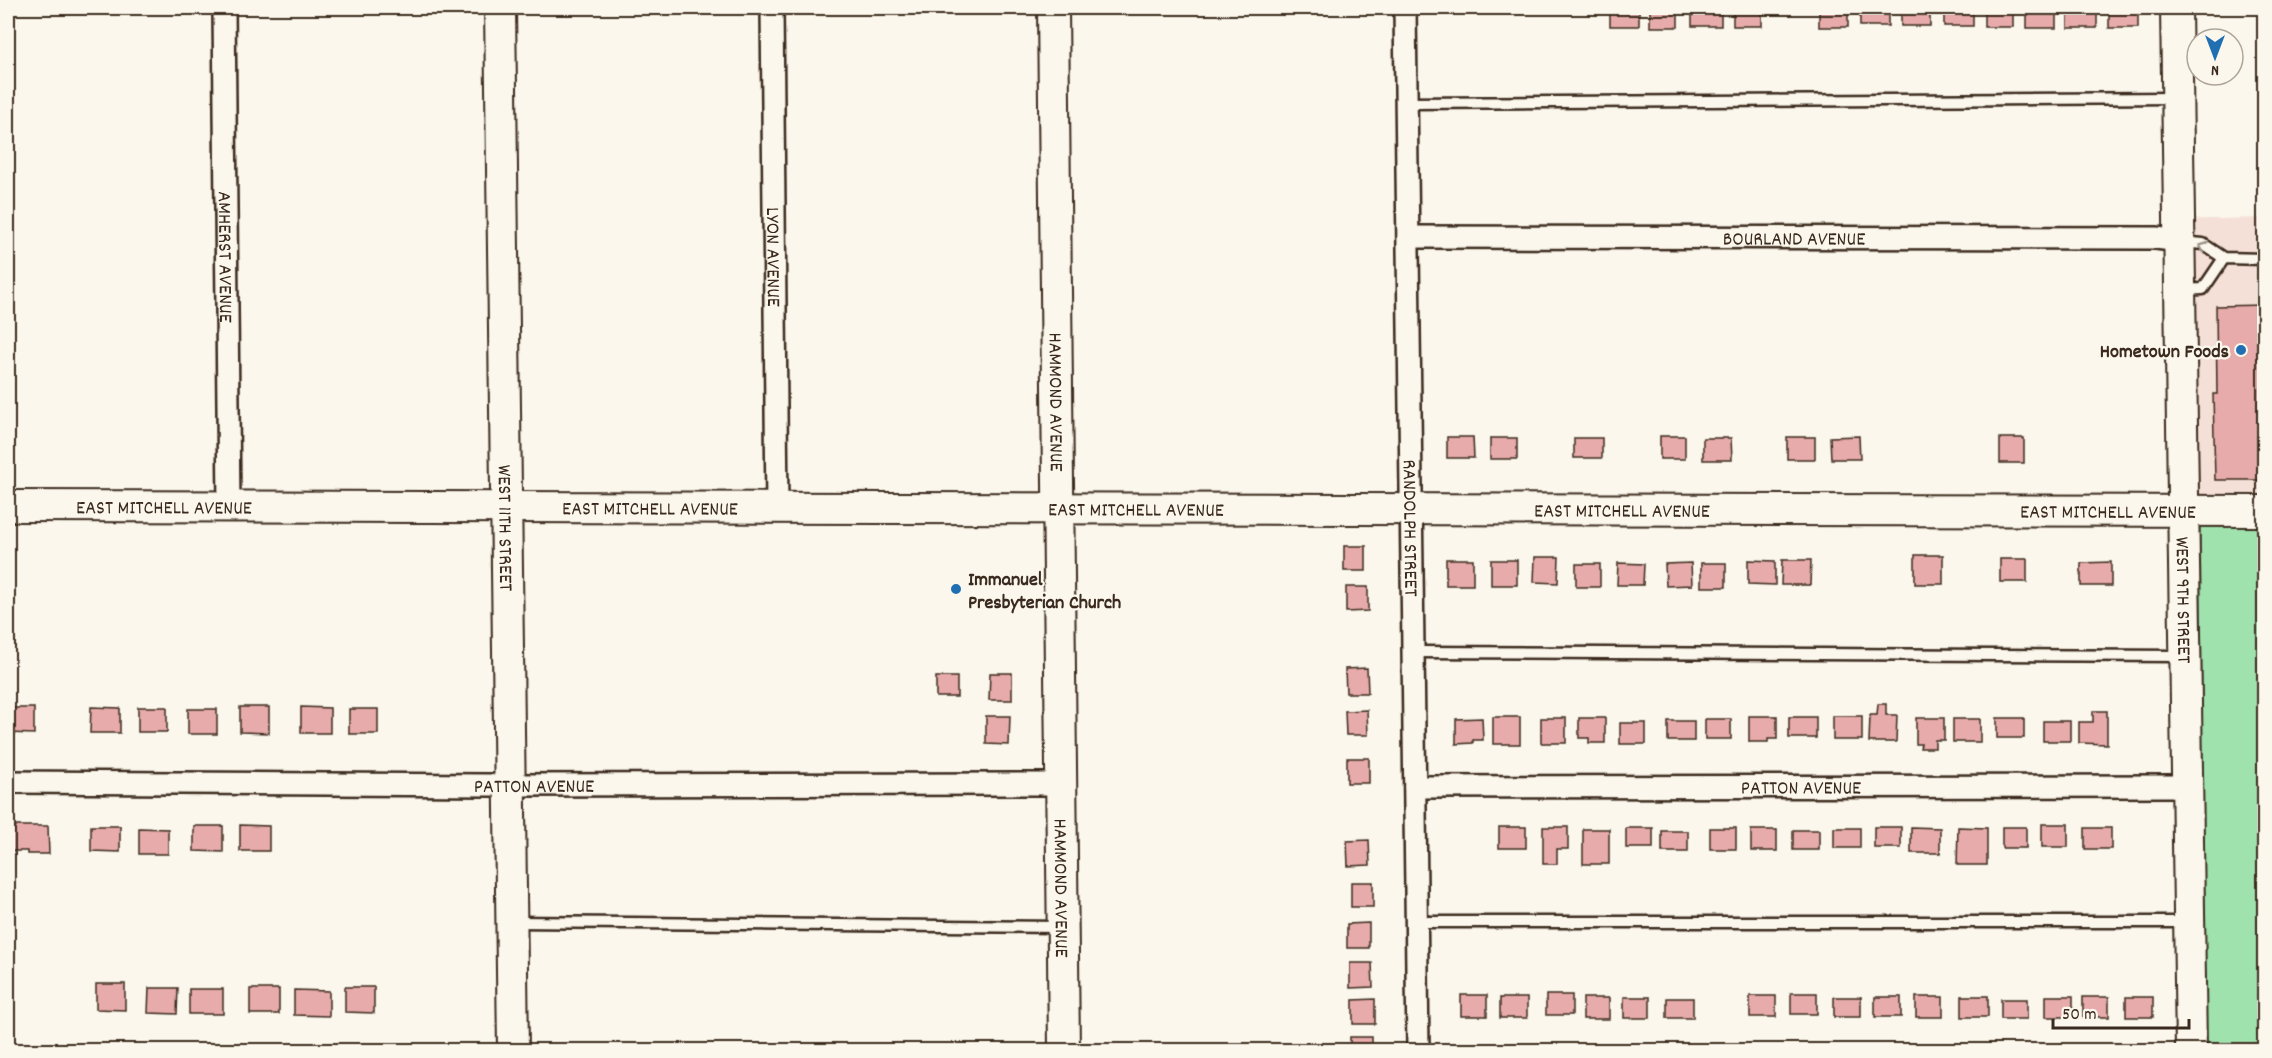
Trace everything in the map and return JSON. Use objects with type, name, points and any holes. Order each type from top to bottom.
[{"type":"street","name":"AMHERST AVENUE","points":[[224,8],[229,507]]},
{"type":"street","name":"WEST 11TH STREET","points":[[500,8],[513,1050]]},
{"type":"street","name":"LYON AVENUE","points":[[772,8],[777,508]]},
{"type":"street","name":"HAMMOND AVENUE","points":[[1053,8],[1064,1050]]},
{"type":"street","name":"RANDOLPH STREET","points":[[1404,8],[1418,1050]]},
{"type":"street","name":"WEST 9TH STREET","points":[[2176,8],[2191,1050]]},
{"type":"street","name":"BOURLAND AVENUE","points":[[1408,237],[2142,237],[2180,242]]},
{"type":"street","name":"EAST MITCHELL AVENUE","points":[[8,506],[2265,511]]},
{"type":"street","name":"PATTON AVENUE","points":[[8,782],[509,785],[1061,784]]},
{"type":"street","name":"PATTON AVENUE","points":[[1415,787],[2187,786]]},
{"type":"lane","points":[[1406,104],[2178,98]]},
{"type":"lane","points":[[2180,242],[2203,244],[2224,258],[2265,259]]},
{"type":"lane","points":[[2180,291],[2204,289],[2224,258]]},
{"type":"lane","points":[[1413,652],[2184,656]]},
{"type":"lane","points":[[511,922],[1063,927]]},
{"type":"lane","points":[[1417,922],[2189,922]]},
{"type":"shaded area","points":[[2264,218],[2264,527],[2200,526],[2171,494],[2167,220]]},
{"type":"green space","points":[[2200,526],[2264,527],[2264,1050],[2206,1050]]},
{"type":"building","points":[[1610,8],[1639,8],[1639,26],[1610,26]]},
{"type":"building","points":[[1650,8],[1678,8],[1678,27],[1650,27]]},
{"type":"building","points":[[1692,8],[1721,8],[1721,26],[1692,26]]},
{"type":"building","points":[[1733,8],[1762,8],[1762,26],[1733,26]]},
{"type":"building","points":[[1819,8],[1848,8],[1848,27],[1819,27]]},
{"type":"building","points":[[1860,8],[1888,8],[1888,26],[1860,26]]},
{"type":"building","points":[[1901,8],[1930,8],[1930,26],[1901,26]]},
{"type":"building","points":[[1944,8],[1973,8],[1973,26],[1944,26]]},
{"type":"building","points":[[1984,8],[2013,8],[2013,27],[1984,27]]},
{"type":"building","points":[[2027,8],[2056,8],[2056,28],[2027,28]]},
{"type":"building","points":[[2068,8],[2097,8],[2097,28],[2068,28]]},
{"type":"building","points":[[2109,8],[2138,8],[2138,28],[2109,28]]},
{"type":"building","name":"Hometown Foods","points":[[2264,305],[2264,480],[2215,480],[2213,394],[2217,394],[2216,306]]},
{"type":"building","points":[[1660,436],[1685,436],[1685,459],[1660,459]]},
{"type":"building","points":[[1859,436],[1860,459],[1831,459],[1830,437]]},
{"type":"building","points":[[1447,437],[1473,437],[1474,458],[1447,458]]},
{"type":"building","points":[[1787,437],[1815,437],[1815,459],[1787,459]]},
{"type":"building","points":[[1490,438],[1517,438],[1517,459],[1490,459]]},
{"type":"building","points":[[1574,438],[1602,438],[1602,458],[1574,458]]},
{"type":"building","points":[[1703,438],[1731,438],[1732,460],[1703,460]]},
{"type":"building","points":[[2000,438],[2024,438],[2024,463],[2000,463]]},
{"type":"building","points":[[1344,546],[1366,546],[1366,571],[1344,571]]},
{"type":"building","points":[[1915,555],[1943,555],[1943,584],[1915,584]]},
{"type":"building","points":[[1535,557],[1559,557],[1558,583],[1534,582]]},
{"type":"building","points":[[1446,559],[1473,559],[1473,585],[1446,585]]},
{"type":"building","points":[[2000,559],[2027,559],[2027,582],[2000,582]]},
{"type":"building","points":[[1491,560],[1517,560],[1517,585],[1491,585]]},
{"type":"building","points":[[1748,560],[1775,561],[1775,585],[1748,584]]},
{"type":"building","points":[[1782,560],[1811,560],[1810,585],[1781,585]]},
{"type":"building","points":[[2111,562],[2111,586],[2081,586],[2081,563]]},
{"type":"building","points":[[1618,563],[1644,564],[1643,585],[1617,585]]},
{"type":"building","points":[[1691,563],[1692,585],[1666,586],[1665,564]]},
{"type":"building","points":[[1701,563],[1726,563],[1726,587],[1701,587]]},
{"type":"building","points":[[1576,564],[1600,564],[1600,587],[1576,587]]},
{"type":"building","points":[[1346,587],[1368,587],[1368,611],[1346,612]]},
{"type":"building","points":[[1367,668],[1368,693],[1346,693],[1345,669]]},
{"type":"building","points":[[990,673],[1012,673],[1012,700],[989,700]]},
{"type":"building","points":[[936,677],[957,677],[957,697],[936,697]]},
{"type":"building","points":[[1878,704],[1886,704],[1886,715],[1897,715],[1896,742],[1869,742],[1870,715],[1877,715]]},
{"type":"building","points":[[91,707],[120,708],[120,733],[90,733]]},
{"type":"building","points":[[138,707],[167,707],[167,732],[138,732]]},
{"type":"building","points":[[240,707],[269,707],[269,733],[240,732]]},
{"type":"building","points":[[301,707],[330,708],[330,733],[301,733]]},
{"type":"building","points":[[8,708],[34,708],[34,734],[8,733]]},
{"type":"building","points":[[188,709],[217,709],[217,734],[188,734]]},
{"type":"building","points":[[349,709],[378,709],[378,734],[349,734]]},
{"type":"building","points":[[1367,710],[1368,735],[1346,735],[1345,711]]},
{"type":"building","points":[[2093,711],[2107,711],[2107,744],[2079,743],[2079,722],[2093,722]]},
{"type":"building","points":[[986,716],[1010,716],[1009,745],[986,744]]},
{"type":"building","points":[[1749,716],[1777,716],[1777,739],[1768,739],[1768,742],[1749,742]]},
{"type":"building","points":[[1833,716],[1862,716],[1862,740],[1833,740]]},
{"type":"building","points":[[1493,717],[1520,717],[1520,744],[1493,744]]},
{"type":"building","points":[[1789,717],[1816,717],[1816,738],[1789,738]]},
{"type":"building","points":[[1482,718],[1483,740],[1456,744],[1456,719]]},
{"type":"building","points":[[1541,718],[1566,718],[1566,743],[1541,743]]},
{"type":"building","points":[[1579,718],[1605,718],[1605,743],[1589,743],[1589,738],[1579,738]]},
{"type":"building","points":[[1916,718],[1944,718],[1944,740],[1935,740],[1935,748],[1920,748],[1921,744],[1916,744]]},
{"type":"building","points":[[1997,718],[2024,718],[2024,738],[1997,738]]},
{"type":"building","points":[[1705,719],[1731,719],[1731,739],[1705,739]]},
{"type":"building","points":[[1953,719],[1980,719],[1980,742],[1953,742]]},
{"type":"building","points":[[1668,721],[1694,721],[1694,741],[1668,741]]},
{"type":"building","points":[[2043,721],[2070,721],[2070,741],[2043,741]]},
{"type":"building","points":[[1620,723],[1646,723],[1646,744],[1620,744]]},
{"type":"building","points":[[1347,758],[1369,758],[1369,783],[1347,783]]},
{"type":"building","points":[[2042,824],[2068,824],[2068,847],[2042,847]]},
{"type":"building","points":[[240,825],[269,826],[269,851],[240,851]]},
{"type":"building","points":[[8,826],[48,826],[49,854],[8,851]]},
{"type":"building","points":[[91,826],[120,826],[120,852],[91,851]]},
{"type":"building","points":[[194,826],[223,826],[223,852],[194,851]]},
{"type":"building","points":[[1499,827],[1526,827],[1526,848],[1499,848]]},
{"type":"building","points":[[1543,827],[1568,827],[1568,849],[1557,849],[1557,864],[1543,864]]},
{"type":"building","points":[[1874,827],[1901,827],[1901,848],[1874,848]]},
{"type":"building","points":[[1911,827],[1940,828],[1940,853],[1911,853]]},
{"type":"building","points":[[1958,827],[1987,828],[1987,865],[1957,865]]},
{"type":"building","points":[[2002,827],[2026,827],[2026,848],[2002,848]]},
{"type":"building","points":[[139,828],[168,829],[168,854],[139,854]]},
{"type":"building","points":[[1626,828],[1653,828],[1653,848],[1626,848]]},
{"type":"building","points":[[1710,828],[1736,828],[1736,849],[1710,849]]},
{"type":"building","points":[[1834,828],[1860,828],[1860,848],[1834,848]]},
{"type":"building","points":[[2085,828],[2111,828],[2111,849],[2085,849]]},
{"type":"building","points":[[1583,829],[1609,829],[1609,864],[1583,864]]},
{"type":"building","points":[[1751,830],[1777,830],[1777,851],[1751,851]]},
{"type":"building","points":[[1793,830],[1819,830],[1819,850],[1793,850]]},
{"type":"building","points":[[1662,831],[1688,831],[1688,852],[1662,852]]},
{"type":"building","points":[[1369,840],[1370,865],[1348,866],[1347,841]]},
{"type":"building","points":[[1351,882],[1373,882],[1373,907],[1351,907]]},
{"type":"building","points":[[1369,923],[1369,948],[1347,948],[1347,924]]},
{"type":"building","points":[[1350,963],[1372,963],[1373,987],[1350,988]]},
{"type":"building","points":[[96,984],[125,984],[125,1010],[96,1009]]},
{"type":"building","points":[[345,987],[374,987],[374,1013],[345,1012]]},
{"type":"building","points":[[149,988],[178,988],[177,1014],[148,1013]]},
{"type":"building","points":[[189,989],[223,989],[223,1014],[189,1014]]},
{"type":"building","points":[[250,989],[279,989],[279,1014],[250,1014]]},
{"type":"building","points":[[294,990],[329,991],[329,1016],[294,1015]]},
{"type":"building","points":[[1791,993],[1817,993],[1817,1014],[1791,1014]]},
{"type":"building","points":[[1461,995],[1487,995],[1487,1016],[1461,1016]]},
{"type":"building","points":[[1546,995],[1572,995],[1572,1015],[1546,1015]]},
{"type":"building","points":[[1750,996],[1776,996],[1776,1017],[1750,1017]]},
{"type":"building","points":[[1962,996],[1988,996],[1988,1017],[1962,1017]]},
{"type":"building","points":[[2046,996],[2073,996],[2073,1017],[2046,1017]]},
{"type":"building","points":[[1624,997],[1650,997],[1650,1018],[1624,1018]]},
{"type":"building","points":[[1834,997],[1861,997],[1861,1017],[1834,1017]]},
{"type":"building","points":[[1875,997],[1901,997],[1901,1017],[1875,1017]]},
{"type":"building","points":[[1916,997],[1943,997],[1943,1017],[1916,1017]]},
{"type":"building","points":[[2083,997],[2109,997],[2109,1017],[2083,1017]]},
{"type":"building","points":[[2126,997],[2153,997],[2153,1017],[2126,1017]]},
{"type":"building","points":[[1500,998],[1527,998],[1527,1018],[1500,1018]]},
{"type":"building","points":[[1583,998],[1609,998],[1609,1019],[1583,1019]]},
{"type":"building","points":[[1667,998],[1693,998],[1693,1018],[1667,1018]]},
{"type":"building","points":[[1375,999],[1375,1024],[1353,1024],[1353,1000]]},
{"type":"building","points":[[2001,999],[2027,999],[2027,1019],[2001,1019]]},
{"type":"building","points":[[1350,1037],[1372,1037],[1372,1050],[1350,1050]]},
{"type":"place","name":"Hometown Foods","points":[[2241,350]]},
{"type":"place","name":"Immanuel Presbyterian Church","points":[[956,589]]}]
